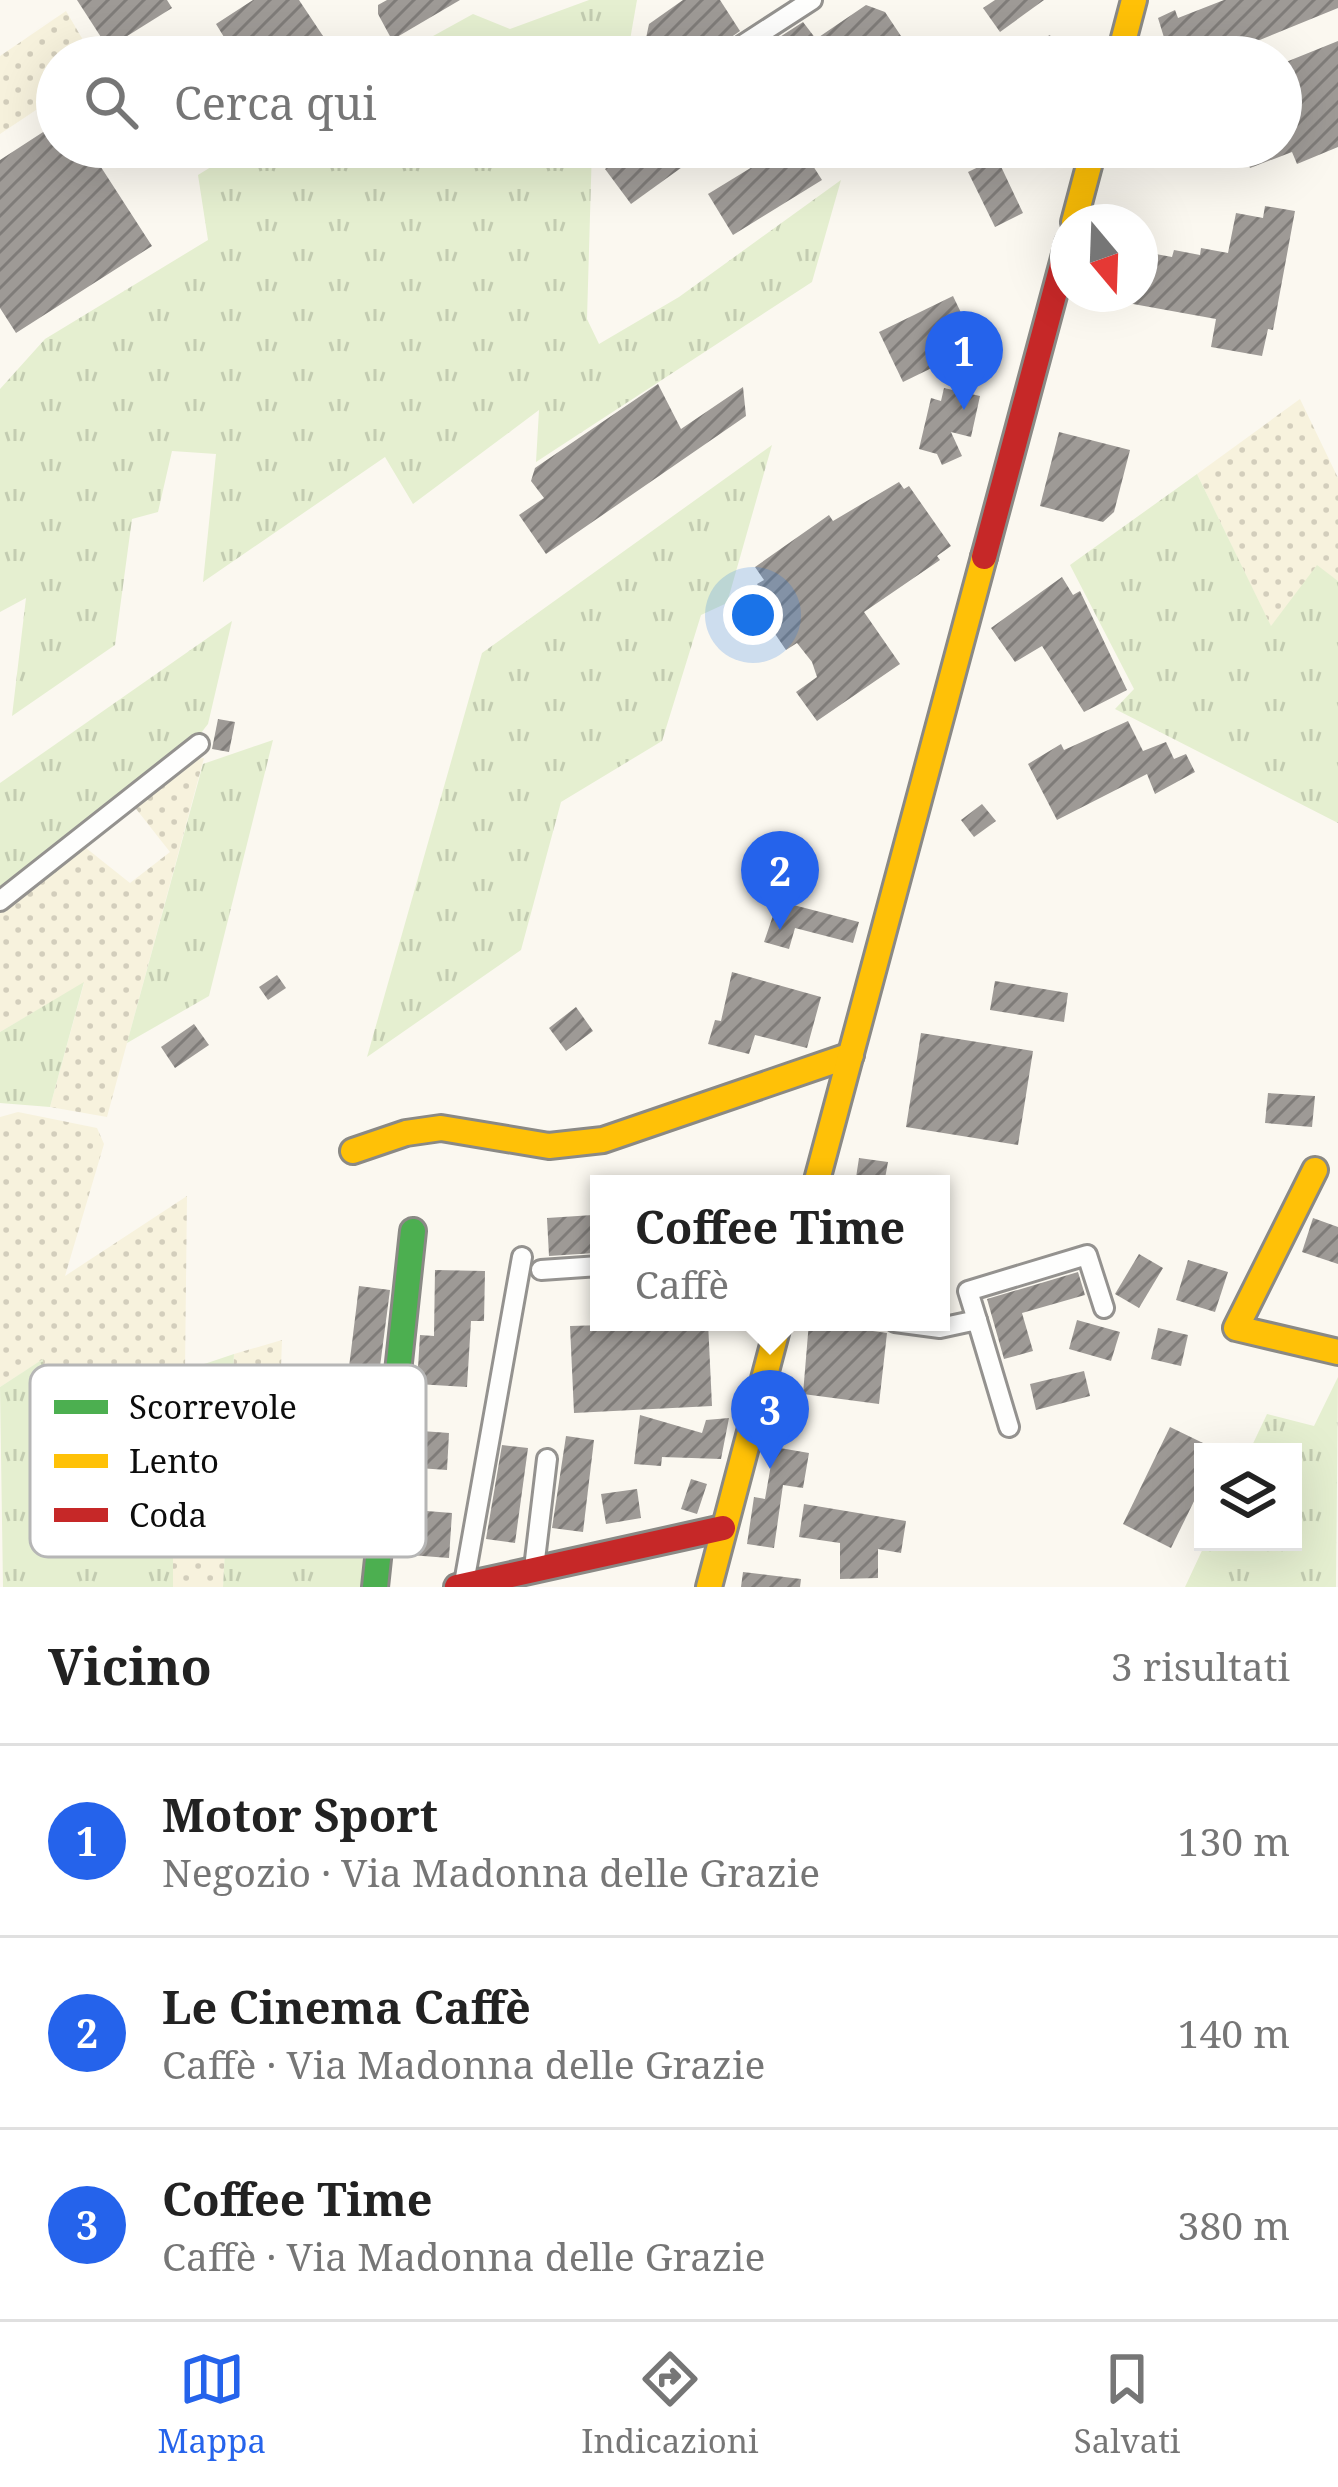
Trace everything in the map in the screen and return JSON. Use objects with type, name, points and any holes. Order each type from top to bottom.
[{"type":"street","points":[[756,36],[812,0]]},
{"type":"street","points":[[1125,36],[1134,0]]},
{"type":"street","points":[[1079,204],[1088,168]]},
{"type":"street","points":[[818,1175],[1050,310]]},
{"type":"street","points":[[0,901],[199,744]]},
{"type":"street","points":[[353,1150],[424,1127],[458,1126],[528,1145],[565,1147],[609,1139],[851,1055]]},
{"type":"street","points":[[1315,1170],[1236,1328],[1338,1352]]},
{"type":"street","points":[[399,1365],[413,1231]]},
{"type":"street","points":[[1009,1427],[968,1291],[1087,1255],[1104,1308]]},
{"type":"street","points":[[522,1257],[461,1585],[723,1528]]},
{"type":"street","points":[[542,1270],[590,1267]]},
{"type":"street","points":[[950,1326],[977,1320]]},
{"type":"street","points":[[709,1587],[777,1331]]},
{"type":"street","points":[[534,1568],[547,1459]]},
{"type":"street","points":[[375,1587],[378,1557]]},
{"type":"shaded area","points":[[66,11],[81,36],[36,36],[36,110],[0,134],[0,56]]},
{"type":"shaded area","points":[[1300,399],[1338,478],[1338,581],[1317,566],[1271,627],[1197,474]]},
{"type":"shaded area","points":[[204,758],[107,1117],[50,1107],[84,983],[0,1032],[0,908],[81,844],[130,883],[170,852],[133,805],[189,760]]},
{"type":"shaded area","points":[[18,1112],[97,1128],[104,1144],[65,1276],[187,1196],[185,1365],[42,1365],[42,1360],[0,1387],[0,1117]]},
{"type":"shaded area","points":[[282,1340],[281,1365],[233,1365],[234,1354]]},
{"type":"shaded area","points":[[173,1557],[225,1557],[223,1587],[173,1587]]},
{"type":"green space","points":[[589,0],[637,0],[631,36],[433,36],[473,14],[510,29]]},
{"type":"green space","points":[[209,168],[591,168],[587,319],[599,344],[679,297],[841,180],[812,282],[536,462],[539,410],[413,504],[385,457],[203,582],[216,454],[172,451],[158,512],[132,519],[115,645],[12,716],[26,598],[0,612],[0,389],[45,339],[208,240],[198,175]]},
{"type":"green space","points":[[772,445],[727,603],[701,615],[662,741],[561,802],[521,950],[367,1057],[482,653]]},
{"type":"green space","points":[[1197,474],[1271,626],[1317,565],[1338,581],[1338,823],[1115,709],[1134,689],[1070,565]]},
{"type":"green space","points":[[232,621],[208,724],[197,738],[0,887],[0,783]]},
{"type":"green space","points":[[273,740],[209,996],[127,1043],[203,764]]},
{"type":"green space","points":[[84,982],[50,1107],[0,1103],[0,1032]]},
{"type":"green space","points":[[234,1354],[233,1365],[201,1365]]},
{"type":"green space","points":[[30,1367],[30,1557],[173,1557],[173,1587],[3,1587],[0,1387]]},
{"type":"green space","points":[[1338,1377],[1336,1587],[1185,1587],[1202,1551],[1302,1551],[1302,1443],[1253,1443],[1267,1414],[1314,1426]]},
{"type":"green space","points":[[225,1557],[370,1557],[366,1587],[223,1587]]},
{"type":"building","points":[[77,0],[167,0],[172,8],[127,36],[100,36]]},
{"type":"building","points":[[253,0],[299,0],[323,36],[223,36],[216,24]]},
{"type":"building","points":[[387,0],[460,0],[399,36],[390,36],[378,5]]},
{"type":"building","points":[[683,0],[720,0],[740,31],[733,36],[646,36],[649,24]]},
{"type":"building","points":[[995,0],[1044,0],[1000,32],[983,8]]},
{"type":"building","points":[[1224,0],[1338,0],[1338,8],[1269,36],[1164,36],[1158,18],[1175,10],[1178,18]]},
{"type":"building","points":[[866,5],[885,12],[901,36],[820,36]]},
{"type":"building","points":[[803,22],[814,36],[781,36]]},
{"type":"building","points":[[1338,41],[1338,147],[1302,162],[1302,56]]},
{"type":"building","points":[[36,137],[36,168],[102,168],[152,246],[16,333],[0,308],[0,160]]},
{"type":"building","points":[[606,168],[681,168],[631,204]]},
{"type":"building","points":[[751,168],[814,168],[822,180],[733,235],[708,194]]},
{"type":"building","points":[[1002,168],[1023,213],[995,227],[968,172]]},
{"type":"building","points":[[1265,206],[1295,211],[1273,330],[1268,329],[1262,356],[1211,347],[1216,319],[1158,309],[1158,254],[1172,257],[1174,250],[1200,255],[1201,248],[1228,253],[1236,213],[1263,218]]},
{"type":"building","points":[[953,296],[977,346],[903,382],[879,332]]},
{"type":"building","points":[[658,384],[681,429],[743,387],[746,416],[546,554],[519,515],[544,498],[531,481],[535,468]]},
{"type":"building","points":[[944,388],[980,396],[971,437],[951,432],[962,456],[942,465],[937,454],[919,449],[931,398],[941,401]]},
{"type":"building","points":[[1059,432],[1130,450],[1114,512],[1103,522],[1040,506]]},
{"type":"building","points":[[899,482],[904,489],[909,486],[951,546],[937,556],[940,560],[864,612],[900,664],[817,721],[796,692],[817,677],[812,662],[797,643],[786,650],[763,616],[774,609],[757,584],[764,580],[755,567],[829,515],[833,521]]},
{"type":"building","points":[[1062,577],[1073,595],[1080,591],[1127,690],[1084,712],[1042,646],[1015,662],[991,628]]},
{"type":"building","points":[[218,719],[235,722],[229,752],[212,749]]},
{"type":"building","points":[[1128,721],[1143,751],[1166,742],[1174,759],[1186,754],[1195,772],[1155,794],[1147,774],[1057,820],[1028,764],[1061,744],[1064,750]]},
{"type":"building","points":[[982,804],[996,821],[974,837],[961,820]]},
{"type":"building","points":[[778,901],[859,922],[853,943],[795,928],[789,949],[764,942]]},
{"type":"building","points":[[732,972],[821,997],[807,1048],[755,1035],[749,1054],[708,1044],[715,1020],[721,1021]]},
{"type":"building","points":[[277,975],[286,988],[268,1000],[259,987]]},
{"type":"building","points":[[995,981],[1068,993],[1064,1022],[990,1010]]},
{"type":"building","points":[[576,1007],[593,1031],[566,1051],[549,1028]]},
{"type":"building","points":[[194,1024],[209,1045],[175,1068],[161,1047]]},
{"type":"building","points":[[921,1033],[1033,1051],[1018,1145],[906,1127]]},
{"type":"building","points":[[1268,1093],[1315,1096],[1312,1127],[1265,1123]]},
{"type":"building","points":[[859,1158],[888,1162],[886,1175],[856,1175]]},
{"type":"building","points":[[590,1215],[590,1253],[549,1256],[547,1218]]},
{"type":"building","points":[[1313,1218],[1338,1227],[1338,1264],[1302,1252]]},
{"type":"building","points":[[1139,1254],[1163,1268],[1139,1308],[1115,1294]]},
{"type":"building","points":[[1188,1260],[1228,1272],[1215,1312],[1176,1300]]},
{"type":"building","points":[[435,1270],[485,1271],[484,1321],[471,1321],[467,1387],[426,1385],[426,1365],[418,1365],[420,1335],[434,1336]]},
{"type":"building","points":[[1078,1272],[1085,1295],[1022,1313],[1033,1351],[1004,1359],[987,1299]]},
{"type":"building","points":[[359,1286],[390,1290],[380,1365],[349,1365]]},
{"type":"building","points":[[1077,1320],[1120,1332],[1111,1361],[1069,1349]]},
{"type":"building","points":[[590,1325],[590,1331],[708,1331],[712,1406],[574,1413],[570,1326]]},
{"type":"building","points":[[1158,1328],[1188,1335],[1181,1366],[1151,1359]]},
{"type":"building","points":[[808,1331],[887,1333],[879,1404],[803,1394]]},
{"type":"building","points":[[1084,1371],[1090,1396],[1036,1410],[1030,1384]]},
{"type":"building","points":[[640,1415],[702,1433],[706,1420],[729,1418],[721,1459],[662,1457],[661,1466],[634,1464]]},
{"type":"building","points":[[1170,1427],[1203,1443],[1194,1443],[1194,1501],[1171,1548],[1123,1524]]},
{"type":"building","points":[[426,1431],[449,1433],[447,1470],[426,1469]]},
{"type":"building","points":[[566,1436],[594,1440],[583,1532],[552,1528]]},
{"type":"building","points":[[502,1445],[528,1448],[515,1543],[486,1539]]},
{"type":"building","points":[[774,1447],[809,1453],[803,1488],[783,1485],[774,1548],[747,1544],[754,1497],[765,1499]]},
{"type":"building","points":[[691,1479],[707,1484],[697,1514],[681,1509]]},
{"type":"building","points":[[637,1489],[641,1518],[606,1524],[601,1494]]},
{"type":"building","points":[[804,1504],[906,1521],[901,1553],[878,1549],[878,1578],[840,1579],[840,1543],[799,1537]]},
{"type":"building","points":[[426,1511],[452,1513],[449,1558],[426,1556]]},
{"type":"building","points":[[743,1572],[801,1579],[800,1587],[741,1587]]},
{"type":"traffic: fast","points":[[399,1365],[413,1231]]},
{"type":"traffic: fast","points":[[375,1587],[378,1557]]},
{"type":"traffic: slow","points":[[1125,36],[1134,0]]},
{"type":"traffic: slow","points":[[1079,204],[1088,168]]},
{"type":"traffic: slow","points":[[818,1175],[984,557]]},
{"type":"traffic: slow","points":[[353,1151],[406,1133],[441,1128],[549,1146],[603,1140],[851,1055]]},
{"type":"traffic: slow","points":[[1315,1170],[1236,1328],[1338,1352]]},
{"type":"traffic: slow","points":[[709,1587],[777,1331]]},
{"type":"traffic: jam","points":[[984,557],[1050,310]]},
{"type":"traffic: jam","points":[[457,1587],[723,1528]]},
{"type":"place","name":"Motor Sport","points":[[964,410]]},
{"type":"place","name":"Le Cinema Caffè","points":[[780,930]]},
{"type":"place","name":"Coffee Time","points":[[770,1469]]}]
